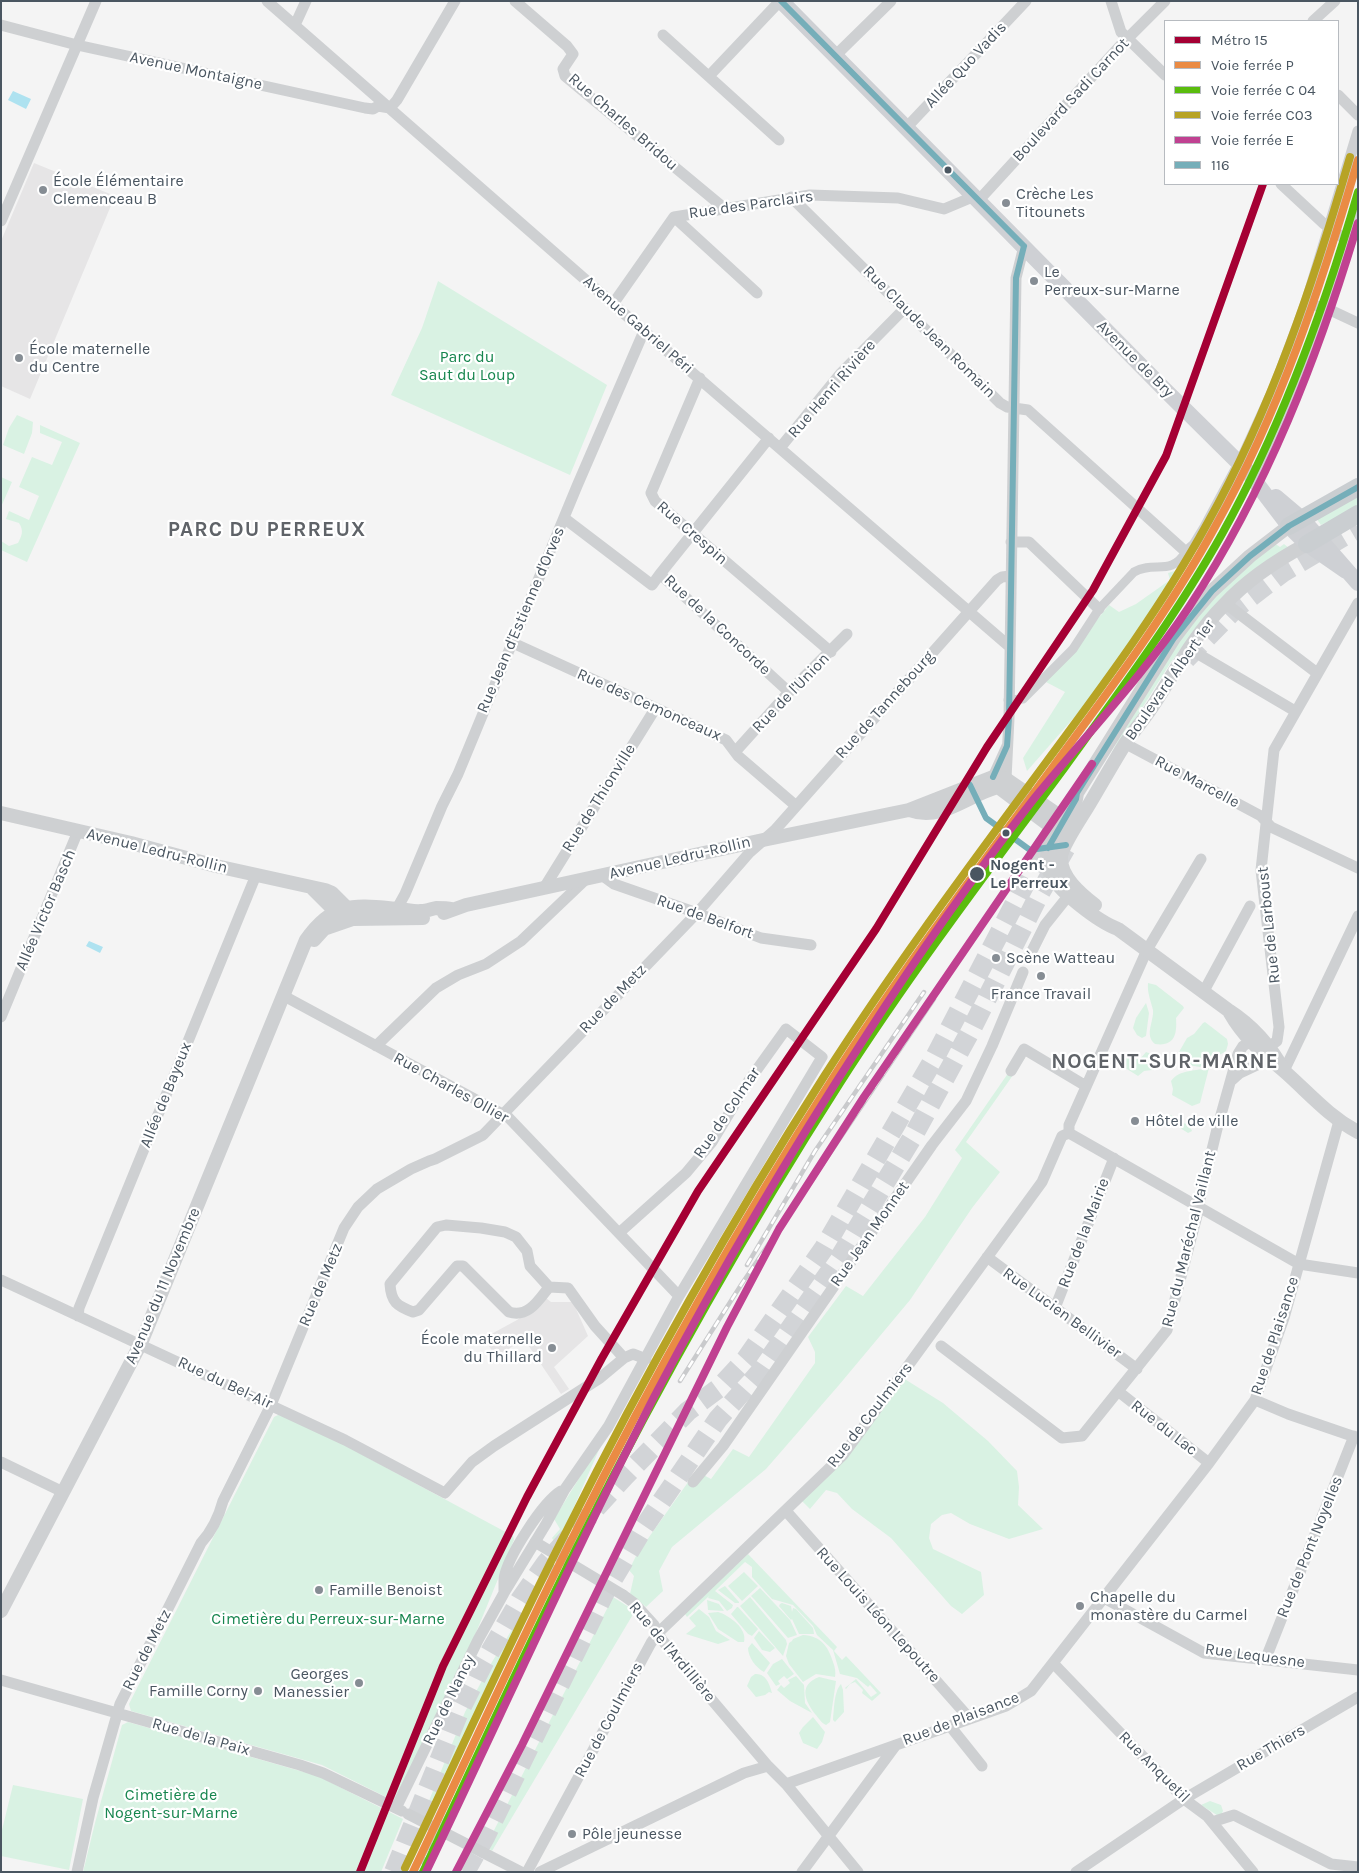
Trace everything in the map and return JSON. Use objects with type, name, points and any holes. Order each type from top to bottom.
[{"type":"main road","name":"Avenue de Bry","points":[[781,1],[1247,471],[1312,540],[1358,583]]},
{"type":"main road","name":"Boulevard Albert 1er","points":[[1296,523],[1358,487]]},
{"type":"main road","name":"Boulevard Albert 1er","points":[[1312,540],[1358,514]]},
{"type":"street","points":[[1,221],[96,1]]},
{"type":"street","name":"Avenue Gabriel Péri","points":[[268,1],[644,332],[700,378],[1010,647]]},
{"type":"street","points":[[295,25],[306,1]]},
{"type":"street","points":[[390,108],[397,100],[455,1]]},
{"type":"street","name":"Rue Charles Bridou","points":[[515,1],[567,46],[573,54],[564,69],[565,76],[724,208]]},
{"type":"street","points":[[709,76],[781,1]]},
{"type":"street","points":[[835,56],[891,1]]},
{"type":"street","name":"Allée Quo Vadis","points":[[906,128],[1026,1]]},
{"type":"street","points":[[1111,1],[1118,26],[1127,39],[1164,74]]},
{"type":"street","name":"Boulevard Sadi Carnot","points":[[977,198],[1165,1]]},
{"type":"street","points":[[1314,20],[1335,1]]},
{"type":"street","name":"Avenue Montaigne","points":[[1,25],[77,45],[365,108],[373,109],[378,106],[390,108]]},
{"type":"street","points":[[663,35],[780,140]]},
{"type":"street","points":[[1339,96],[1358,115]]},
{"type":"street","points":[[1008,700],[1023,699],[1073,649],[1099,609],[1134,572],[1141,568],[1172,566],[1180,561],[1194,545],[1205,527],[1247,471],[1256,431],[1306,303],[1358,130]]},
{"type":"street","points":[[1282,185],[1328,227],[1350,243]]},
{"type":"street","name":"Rue des Parclairs","points":[[614,304],[674,217],[810,194],[898,198],[944,209],[977,198]]},
{"type":"street","name":"Rue Claude Jean Romain","points":[[791,197],[1000,403],[1006,407],[1028,410],[1186,552]]},
{"type":"street","points":[[1247,471],[1261,470],[1297,393],[1328,310],[1358,216]]},
{"type":"street","name":"Rue des Parclairs","points":[[674,217],[757,293]]},
{"type":"street","points":[[999,781],[1007,746],[1009,718],[1016,278],[1024,246]]},
{"type":"street","points":[[1306,303],[1358,323]]},
{"type":"street","name":"Rue Henri Rivière","points":[[780,448],[841,373],[905,308]]},
{"type":"street","name":"Rue Jean d'Estienne d'Orves","points":[[398,909],[513,644],[564,518],[644,332]]},
{"type":"street","name":"Rue Crespin","points":[[700,378],[651,493],[655,502],[831,652]]},
{"type":"street","name":"Rue de la Concorde","points":[[769,438],[660,574],[789,692]]},
{"type":"street","points":[[564,518],[652,585],[660,574]]},
{"type":"street","name":"Boulevard Albert 1er","points":[[1054,812],[1077,793],[1174,638],[1192,613],[1250,556],[1296,523]]},
{"type":"street","name":"Boulevard Albert 1er","points":[[1072,891],[1057,885],[1049,872],[1047,864],[1048,848],[1067,829],[1155,702],[1188,648],[1225,604],[1262,571],[1312,540]]},
{"type":"street","points":[[1011,542],[1029,542],[1099,609]]},
{"type":"street","name":"Rue de Tannebourg","points":[[763,840],[775,830],[795,805],[997,580],[1010,576]]},
{"type":"street","name":"Rue de Larboust","points":[[1269,1054],[1276,1041],[1279,1027],[1261,870],[1274,750],[1358,603]]},
{"type":"street","points":[[1225,604],[1317,673]]},
{"type":"street","name":"Rue de l'Union","points":[[735,752],[789,692],[847,634]]},
{"type":"street","name":"Rue des Cemonceaux","points":[[513,644],[726,740],[735,752],[795,805]]},
{"type":"street","points":[[1188,648],[1295,711]]},
{"type":"street","name":"Rue de Thionville","points":[[544,888],[654,709]]},
{"type":"street","name":"Rue Marcelle","points":[[1126,744],[1261,816],[1271,826],[1358,868]]},
{"type":"street","points":[[999,781],[1046,822],[1067,829]]},
{"type":"street","points":[[999,781],[1054,812],[1067,829]]},
{"type":"street","name":"Avenue Ledru-Rollin","points":[[914,812],[945,796],[999,781]]},
{"type":"street","name":"Avenue Ledru-Rollin","points":[[1,813],[313,889],[344,911],[416,919],[440,915],[452,909],[544,888],[763,840],[914,812],[945,810],[986,790],[999,781]]},
{"type":"street","name":"Boulevard Albert 1er","points":[[1072,891],[1061,856],[1066,845],[1067,829],[1077,793]]},
{"type":"street","name":"Allée Victor Basch","points":[[1,1017],[78,831]]},
{"type":"street","name":"Rue de Metz","points":[[77,1872],[93,1798],[117,1713],[201,1543],[209,1533],[220,1511],[223,1501],[271,1404],[344,1228],[358,1207],[373,1192],[391,1180],[483,1135],[697,913],[763,840]]},
{"type":"street","name":"Rue de Coulmiers","points":[[528,1872],[658,1633],[843,1455],[1042,1182],[1062,1136],[1069,1133],[1069,1125],[1147,950],[1201,859]]},
{"type":"street","name":"Allée de Bayeux","points":[[78,1316],[79,1308],[256,875]]},
{"type":"street","name":"Rue de Belfort","points":[[603,876],[614,884],[761,938],[811,945]]},
{"type":"street","points":[[376,1046],[436,988],[458,975],[486,964],[521,941],[585,880]]},
{"type":"street","points":[[1030,957],[1045,925],[1072,891],[1112,920],[1118,929],[1228,1010],[1239,1030],[1255,1039],[1284,1071],[1339,1122],[1358,1132]]},
{"type":"street","points":[[1204,991],[1250,906]]},
{"type":"street","name":"Avenue Ledru-Rollin","points":[[344,911],[368,913],[398,909],[421,911],[437,908],[452,909]]},
{"type":"street","name":"Avenue du 11 Novembre","points":[[303,951],[344,911]]},
{"type":"street","name":"Avenue du 11 Novembre","points":[[1,1611],[141,1343],[306,940],[316,926],[344,911]]},
{"type":"street","points":[[1284,1071],[1358,916]]},
{"type":"street","name":"Rue Jean Monnet","points":[[693,1482],[723,1446],[926,1153],[966,1101],[992,1046],[1023,972]]},
{"type":"street","name":"Rue Charles Ollier","points":[[284,996],[511,1120],[679,1296]]},
{"type":"street","name":"Rue de Colmar","points":[[619,1233],[686,1173],[712,1142],[748,1082],[786,1029],[822,1057]]},
{"type":"street","name":"Rue du Maréchal Vaillant","points":[[940,1346],[1062,1438],[1082,1436],[1167,1330],[1199,1208],[1210,1155],[1238,1054],[1243,1046],[1255,1039]]},
{"type":"street","points":[[1011,1071],[1024,1050],[1086,1086]]},
{"type":"street","points":[[1230,1082],[1269,1054]]},
{"type":"street","name":"Rue de Nancy","points":[[396,1808],[478,1640],[504,1592],[565,1488],[608,1427],[679,1296],[822,1057]]},
{"type":"street","name":"Rue de Plaisance","points":[[786,1784],[1006,1706],[1031,1691],[1054,1664],[1209,1463],[1255,1400],[1284,1318],[1339,1122]]},
{"type":"street","points":[[1069,1133],[1299,1264],[1358,1273]]},
{"type":"street","name":"Rue de la Mairie","points":[[1055,1308],[1114,1158]]},
{"type":"street","points":[[550,1287],[526,1312],[518,1315],[509,1312],[463,1266],[457,1266],[419,1310],[413,1312],[400,1307],[390,1296],[390,1284],[437,1227],[446,1225],[505,1232],[516,1237],[527,1250],[530,1266],[550,1287],[568,1288],[595,1326],[624,1358],[633,1354],[646,1359]]},
{"type":"street","name":"Rue Lucien Bellivier","points":[[986,1257],[1137,1369]]},
{"type":"street","name":"Rue du Bel-Air","points":[[1,1280],[271,1404],[345,1440],[445,1493],[472,1462],[518,1429],[600,1378],[624,1358]]},
{"type":"street","name":"Rue du Lac","points":[[1119,1392],[1209,1463]]},
{"type":"street","points":[[1255,1400],[1288,1414],[1356,1437]]},
{"type":"street","name":"Rue de Pont Noyelles","points":[[1266,1658],[1356,1437]]},
{"type":"street","points":[[1,1462],[63,1492]]},
{"type":"street","name":"Rue de Nancy","points":[[504,1592],[504,1578],[524,1536],[553,1496],[565,1488]]},
{"type":"street","name":"Rue Louis Léon Lepoutre","points":[[786,1511],[970,1718]]},
{"type":"street","name":"Rue de l'Ardillière","points":[[535,1542],[634,1602],[662,1640],[768,1766]]},
{"type":"street","name":"Rue Lequesne","points":[[1104,1598],[1204,1652],[1358,1670]]},
{"type":"street","name":"Rue Anquetil","points":[[1054,1664],[1184,1798],[1212,1822],[1253,1872]]},
{"type":"street","name":"Rue de la Paix","points":[[1,1680],[323,1773],[521,1872]]},
{"type":"street","name":"Rue Thiers","points":[[1076,1872],[1184,1798],[1358,1697]]},
{"type":"street","points":[[950,1726],[982,1766]]},
{"type":"street","points":[[802,1872],[896,1744]]},
{"type":"street","points":[[540,1872],[744,1773],[768,1766],[786,1784],[858,1872]]},
{"type":"street","points":[[1212,1822],[1234,1815],[1331,1864],[1358,1867]]},
{"type":"shaded area","points":[[34,163],[115,196],[30,399],[1,386],[1,241]]},
{"type":"shaded area","name":"École maternelle du Thillard","points":[[546,1298],[551,1302],[573,1302],[588,1336],[554,1367],[569,1389],[561,1394],[524,1339],[496,1357],[484,1338],[517,1320]]},
{"type":"green space","name":"Parc du Saut du Loup","points":[[438,281],[607,385],[570,475],[391,395],[422,328]]},
{"type":"green space","points":[[17,415],[33,422],[32,433],[24,454],[3,445],[9,428]]},
{"type":"green space","points":[[40,425],[80,443],[27,562],[1,550],[1,541],[9,546],[18,543],[22,528],[19,523],[6,519],[9,511],[29,520],[39,496],[19,487],[32,457],[52,465],[62,442],[40,433]]},
{"type":"green space","points":[[1,477],[12,482],[1,507]]},
{"type":"green space","points":[[1358,494],[1358,507],[1321,525],[1316,518]]},
{"type":"green space","points":[[1274,543],[1280,547],[1284,544],[1289,548],[1184,645],[1171,662],[1114,753],[1112,752],[1143,694],[1179,639],[1214,597]]},
{"type":"green space","points":[[1188,560],[1170,596],[1121,664],[1027,771],[1023,758],[1065,692],[1046,682],[1109,605],[1119,612],[1136,604],[1170,580],[1168,573],[1175,571]]},
{"type":"green space","points":[[1148,983],[1156,985],[1184,1008],[1176,1018],[1174,1037],[1167,1043],[1155,1044],[1150,1037],[1153,1010]]},
{"type":"green space","points":[[1146,1003],[1149,1013],[1146,1036],[1142,1038],[1137,1035],[1133,1028],[1136,1018]]},
{"type":"green space","points":[[1205,1022],[1227,1039],[1226,1051],[1200,1067],[1182,1064],[1178,1057],[1179,1052],[1187,1038],[1194,1034]]},
{"type":"green space","points":[[1146,1052],[1154,1055],[1155,1064],[1152,1070],[1144,1071],[1138,1076],[1119,1064],[1126,1054],[1131,1059],[1140,1059]]},
{"type":"green space","points":[[1020,1056],[1025,1058],[966,1142],[1000,1172],[972,1208],[910,1300],[766,1469],[672,1547],[659,1571],[663,1591],[646,1607],[630,1594],[634,1576],[629,1570],[637,1554],[696,1471],[711,1479],[733,1449],[749,1457],[815,1363],[815,1352],[808,1337],[846,1286],[863,1296],[925,1217],[962,1158],[955,1150]]},
{"type":"green space","points":[[1209,1068],[1200,1103],[1192,1106],[1172,1095],[1171,1081],[1179,1074]]},
{"type":"green space","points":[[1171,1115],[1181,1123],[1189,1124],[1192,1131],[1188,1133],[1169,1121],[1168,1117]]},
{"type":"green space","points":[[903,1378],[943,1403],[988,1441],[1017,1471],[1019,1487],[1018,1505],[1043,1529],[1009,1539],[970,1524],[951,1513],[942,1515],[931,1524],[929,1538],[933,1549],[981,1572],[984,1595],[962,1614],[951,1606],[891,1538],[852,1509],[837,1493],[826,1490],[810,1509],[801,1500]]},
{"type":"green space","name":"Cimetière du Perreux-sur-Marne","points":[[280,1414],[335,1440],[513,1536],[514,1540],[473,1640],[394,1801],[322,1765],[131,1711],[129,1704],[274,1417]]},
{"type":"green space","points":[[605,1436],[557,1546],[552,1538],[560,1529],[554,1519]]},
{"type":"green space","points":[[748,1554],[837,1647],[834,1651],[842,1660],[846,1656],[881,1693],[872,1701],[862,1693],[863,1690],[855,1682],[846,1689],[845,1688],[856,1679],[871,1697],[877,1693],[870,1685],[868,1687],[857,1678],[840,1674],[833,1650],[817,1635],[813,1626],[793,1605],[772,1599],[752,1577],[752,1567],[745,1562],[715,1591],[733,1605],[732,1608],[727,1611],[719,1601],[708,1598],[709,1596],[687,1617],[685,1614]]},
{"type":"green space","points":[[744,1572],[758,1586],[742,1601],[728,1586]]},
{"type":"green space","points":[[725,1586],[739,1603],[735,1603],[718,1590]]},
{"type":"green space","points":[[760,1588],[790,1620],[797,1635],[788,1638],[751,1596]]},
{"type":"green space","points":[[613,1597],[635,1611],[492,1851],[486,1846]]},
{"type":"green space","points":[[750,1597],[786,1640],[787,1644],[783,1656],[740,1606]]},
{"type":"green space","points":[[707,1600],[719,1604],[724,1611],[708,1610]]},
{"type":"green space","points":[[782,1603],[791,1606],[792,1612],[793,1608],[796,1609],[813,1628],[814,1634],[799,1634],[792,1619],[779,1606]]},
{"type":"green space","points":[[737,1607],[758,1629],[752,1636],[748,1634],[731,1614]]},
{"type":"green space","points":[[699,1609],[709,1617],[716,1631],[730,1640],[718,1644],[686,1634],[696,1626],[689,1618]]},
{"type":"green space","points":[[524,1610],[429,1816],[424,1813],[465,1712],[492,1662]]},
{"type":"green space","points":[[718,1612],[737,1623],[743,1632],[744,1642],[738,1642],[718,1629],[708,1613]]},
{"type":"green space","points":[[759,1631],[775,1648],[770,1652],[762,1650],[754,1638]]},
{"type":"green space","points":[[803,1635],[815,1637],[823,1643],[831,1656],[835,1677],[816,1674],[803,1682],[789,1664],[786,1656],[789,1643]]},
{"type":"green space","points":[[752,1643],[770,1663],[764,1672],[755,1665],[749,1655],[748,1648]]},
{"type":"green space","points":[[782,1659],[794,1674],[787,1679],[784,1676],[778,1681],[780,1684],[776,1686],[767,1673],[773,1664]]},
{"type":"green space","points":[[755,1674],[765,1677],[772,1693],[769,1692],[756,1697],[747,1686],[751,1677]]},
{"type":"green space","points":[[796,1676],[804,1685],[805,1703],[812,1713],[790,1701],[777,1690],[781,1685],[784,1688],[790,1683],[788,1680]]},
{"type":"green space","points":[[819,1677],[836,1681],[830,1722],[826,1725],[821,1722],[811,1708],[805,1693],[808,1684]]},
{"type":"green space","points":[[841,1684],[844,1712],[835,1722],[833,1720],[835,1701]]},
{"type":"green space","points":[[813,1717],[825,1732],[822,1742],[817,1749],[803,1743],[799,1733]]},
{"type":"green space","name":"Cimetière de Nogent-sur-Marne","points":[[128,1722],[318,1776],[403,1819],[381,1872],[83,1872],[122,1725]]},
{"type":"green space","points":[[13,1785],[83,1799],[69,1870],[1,1856],[1,1834]]},
{"type":"green space","points":[[1210,1801],[1221,1805],[1223,1811],[1220,1817],[1201,1805]]},
{"type":"water","points":[[13,91],[31,99],[26,109],[8,100]]},
{"type":"water","points":[[89,941],[103,947],[100,953],[86,946]]},
{"type":"tunnel","points":[[1186,659],[1235,609],[1282,573],[1358,528]]},
{"type":"tunnel","points":[[394,1872],[459,1712],[483,1664],[520,1600],[546,1563],[625,1476],[688,1411],[719,1388],[746,1359],[824,1248],[935,1057],[1053,830]]},
{"type":"tunnel","points":[[465,1872],[485,1837],[605,1592],[644,1527],[718,1419],[760,1372],[840,1257],[912,1138],[971,1030],[1040,893],[1069,842]]},
{"type":"railway","points":[[747,1265],[815,1151],[924,992]]},
{"type":"railway","points":[[680,1381],[741,1285],[934,999]]},
{"type":"railway","points":[[419,1872],[610,1488],[681,1332]]},
{"type":"metro line","name":"15","points":[[360,1872],[443,1666],[527,1497],[602,1358],[698,1191],[876,929],[987,747],[1093,590],[1166,456],[1263,185]]},
{"type":"rail line","name":"C03","points":[[405,1868],[525,1614],[597,1472],[658,1356],[756,1186],[825,1075],[878,995],[1131,645],[1171,586],[1207,524],[1252,436],[1289,345],[1321,252],[1350,157]]},
{"type":"rail line","name":"P","points":[[413,1872],[533,1617],[605,1475],[666,1359],[764,1189],[833,1078],[886,998],[1139,648],[1179,589],[1215,527],[1260,439],[1297,348],[1329,255],[1358,160]]},
{"type":"rail line","name":"E","points":[[426,1872],[624,1456],[703,1307],[780,1173],[834,1085],[923,950],[1010,829],[1153,657],[1189,607],[1243,516],[1288,421],[1308,372],[1358,223]]},
{"type":"rail line","name":"E","points":[[456,1872],[522,1745],[727,1327],[779,1229],[864,1097],[1092,764]]},
{"type":"transit line","name":"116","points":[[781,1],[1024,246]]},
{"type":"transit line","points":[[423,1872],[581,1539],[673,1365],[771,1194],[840,1083],[894,1002],[1147,653],[1186,594],[1222,534],[1264,452],[1300,367],[1331,280],[1358,192]]},
{"type":"transit line","name":"116","points":[[993,777],[1007,746],[1009,718],[1016,278],[1024,246]]},
{"type":"transit line","name":"116","points":[[1048,848],[1076,799],[1077,793],[1174,638],[1212,591],[1250,556],[1289,526],[1358,487]]},
{"type":"transit line","name":"116","points":[[970,785],[986,818],[1030,850],[1066,845]]},
{"type":"place","name":"École Élémentaire Clemenceau B","points":[[43,190]]},
{"type":"place","name":"Crèche Les Titounets","points":[[1006,203]]},
{"type":"place","name":"Le Perreux-sur-Marne","points":[[1034,281]]},
{"type":"place","name":"École maternelle du Centre","points":[[19,358]]},
{"type":"place","name":"Nogent - Le Perreux","points":[[977,874]]},
{"type":"place","name":"Scène Watteau","points":[[996,958]]},
{"type":"place","name":"France Travail","points":[[1041,976]]},
{"type":"place","name":"Hôtel de ville","points":[[1135,1121]]},
{"type":"place","name":"École maternelle du Thillard","points":[[552,1348]]},
{"type":"place","name":"Famille Benoist","points":[[319,1590]]},
{"type":"place","name":"Chapelle du monastère du Carmel","points":[[1080,1606]]},
{"type":"place","name":"Georges Manessier","points":[[359,1683]]},
{"type":"place","name":"Famille Corny","points":[[258,1691]]},
{"type":"place","name":"Pôle jeunesse","points":[[572,1834]]},
{"type":"district","name":"PARC DU PERREUX","points":[[267,530]]},
{"type":"district","name":"NOGENT-SUR-MARNE","points":[[1165,1062]]}]
